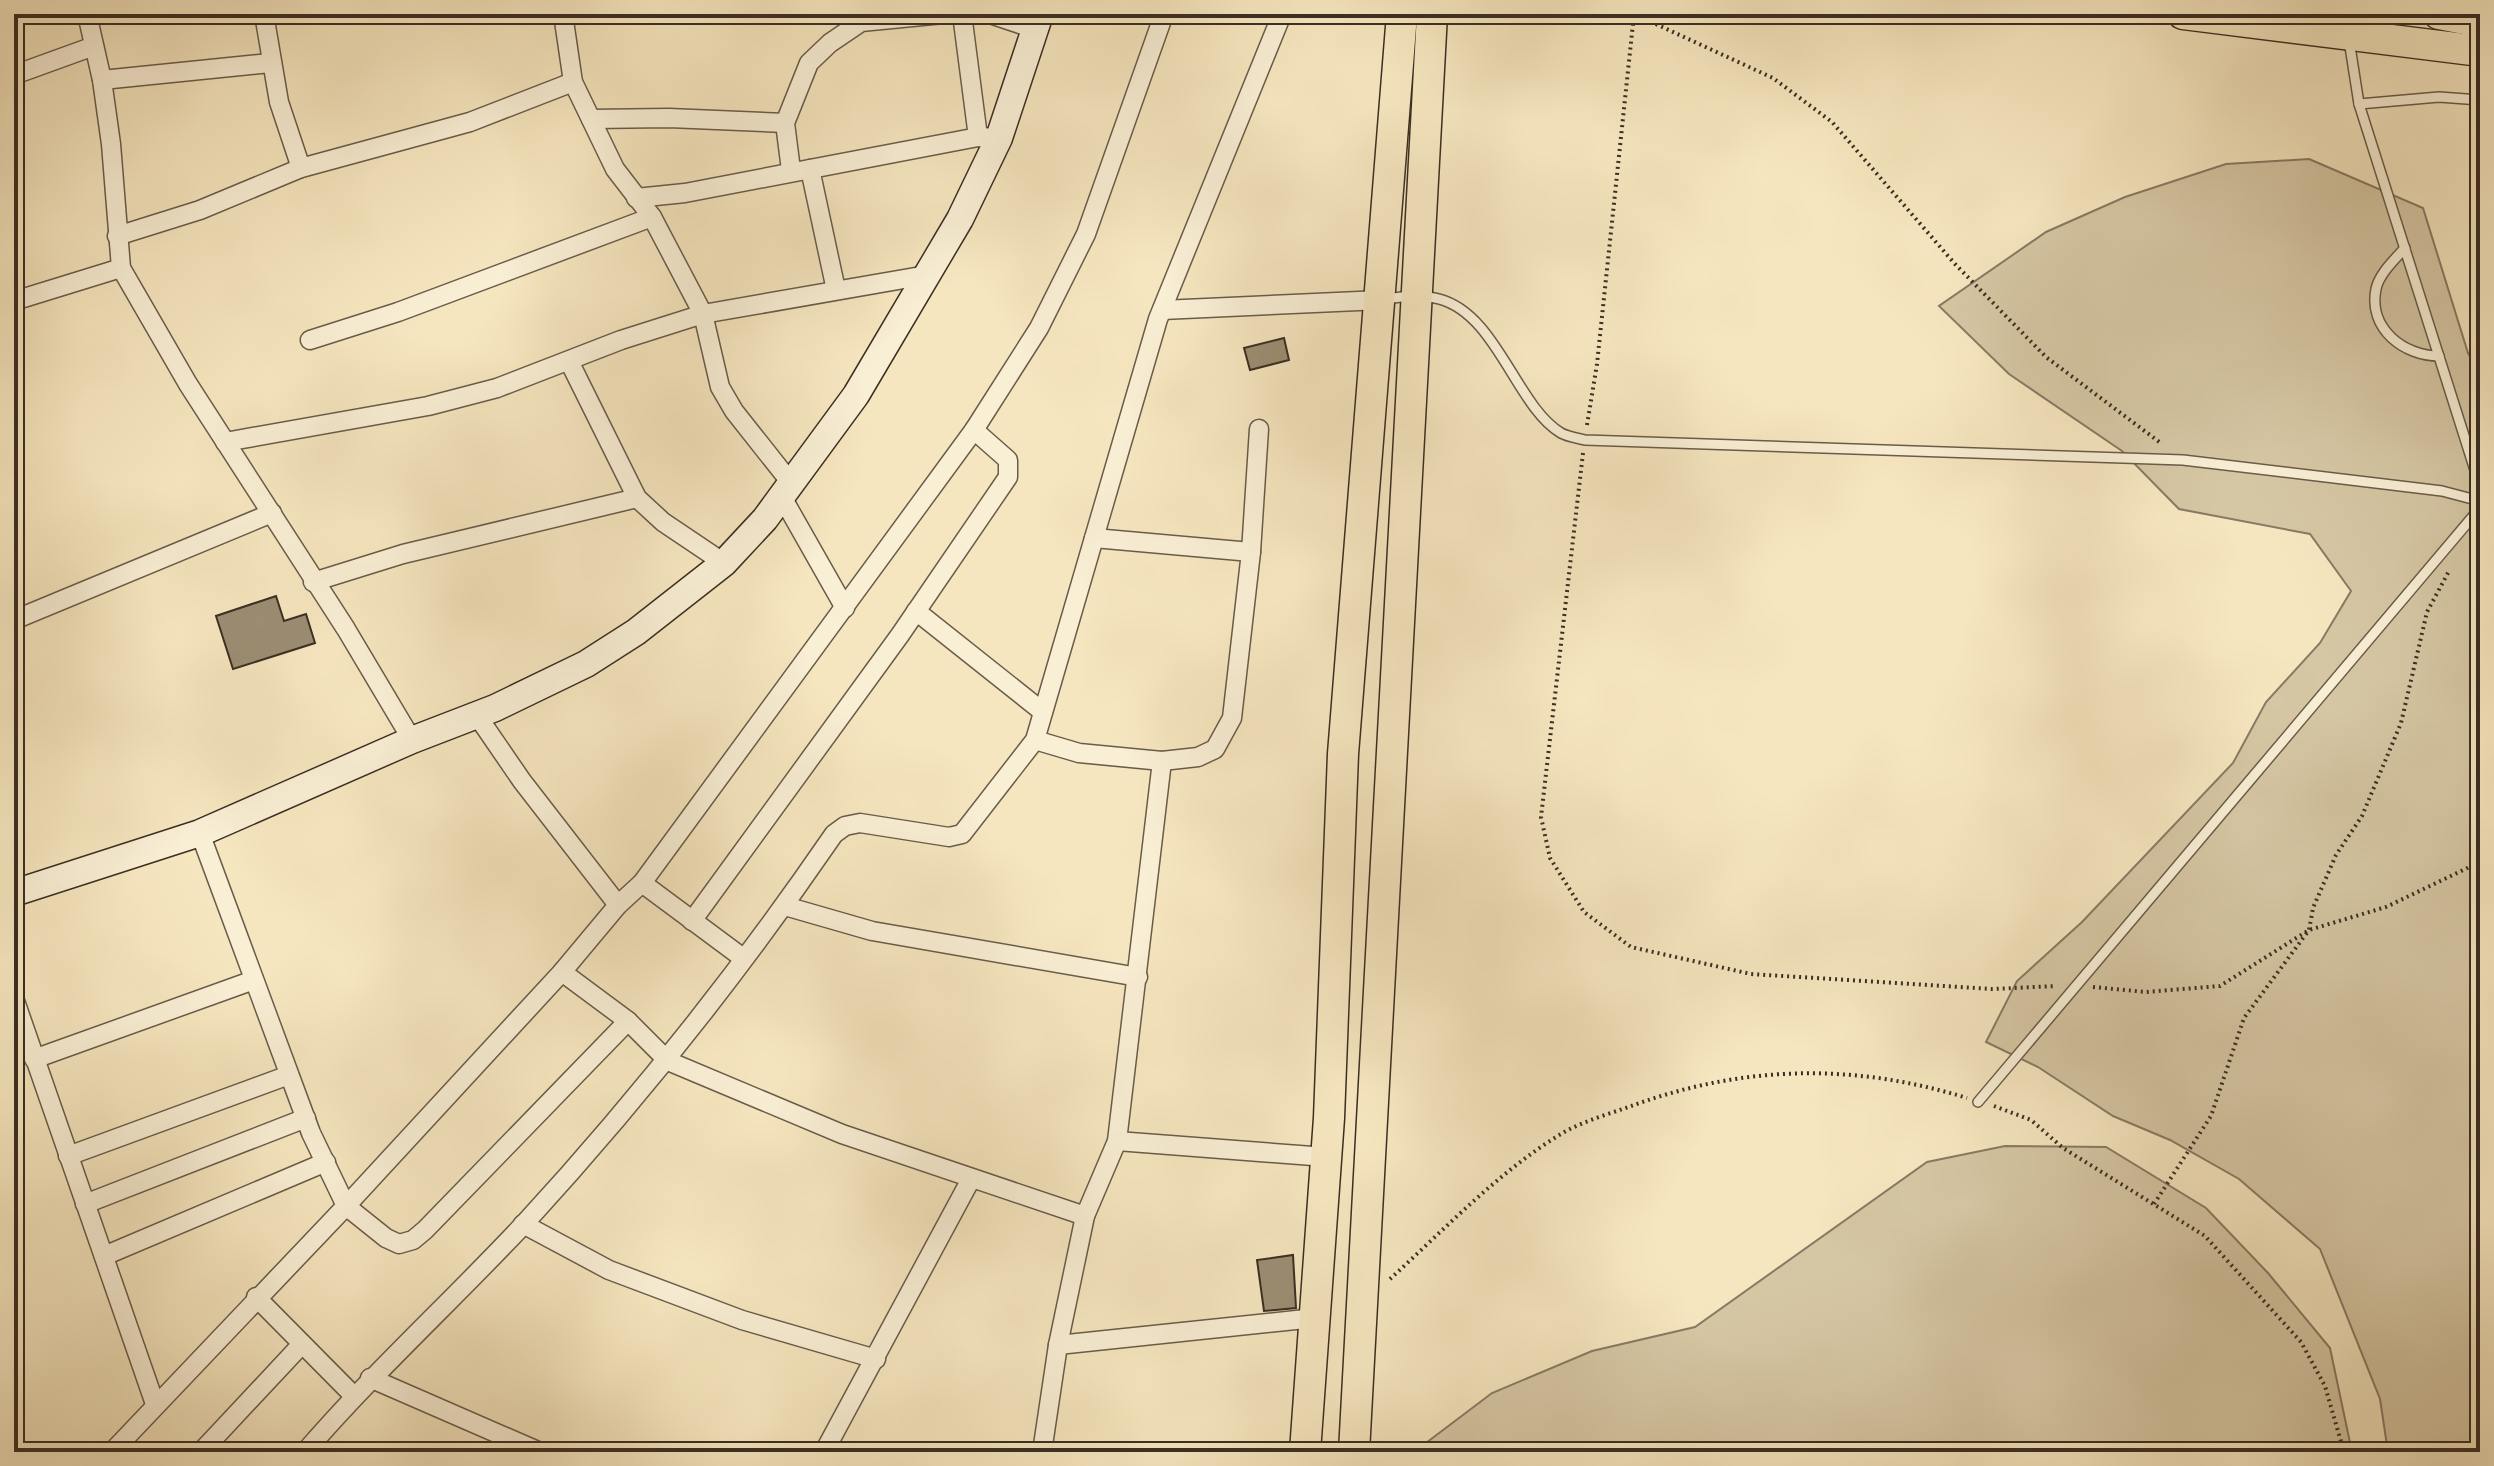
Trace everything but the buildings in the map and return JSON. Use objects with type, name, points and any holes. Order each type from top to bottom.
[{"type":"main road","points":[[1305,1452],[1326,1157],[1343,754],[1402,14]]},
{"type":"main road","points":[[1354,1452],[1432,14]]},
{"type":"main road","points":[[2183,14],[2348,37],[2480,51]]},
{"type":"main road","points":[[2439,14],[2476,19]]},
{"type":"street","points":[[87,14],[102,80],[121,268],[225,442],[412,740]]},
{"type":"street","points":[[264,14],[270,63],[301,168]]},
{"type":"street","points":[[563,14],[573,82],[615,169],[652,217],[703,314],[720,387],[786,490],[845,608]]},
{"type":"street","points":[[791,170],[785,123],[809,63],[860,18],[943,14]]},
{"type":"street","points":[[962,14],[988,138]]},
{"type":"street","points":[[14,893],[200,833],[586,664],[636,632],[724,563],[786,490],[856,395],[960,219],[988,138],[1038,22],[990,14]]},
{"type":"street","points":[[112,1452],[256,1297],[346,1206],[562,972],[618,905],[642,883],[845,608],[974,430],[1039,328],[1086,234],[1164,14]]},
{"type":"street","points":[[305,1452],[370,1378],[523,1224],[668,1061],[785,906],[834,834],[845,826],[860,823],[949,837],[962,834],[1035,740],[1162,310],[1282,14]]},
{"type":"street","points":[[14,75],[94,46]]},
{"type":"street","points":[[102,80],[270,63]]},
{"type":"street","points":[[117,236],[200,210],[301,168],[470,122],[573,82]]},
{"type":"street","points":[[591,119],[669,118],[785,123]]},
{"type":"street","points":[[636,198],[685,193],[791,170],[988,138]]},
{"type":"street","points":[[810,169],[836,290]]},
{"type":"street","points":[[310,340],[398,312],[652,217]]},
{"type":"street","points":[[14,301],[121,268]]},
{"type":"street","points":[[225,442],[428,406],[497,388],[570,363],[621,340],[703,314],[927,275]]},
{"type":"street","points":[[1162,310],[1381,300]]},
{"type":"street","points":[[570,363],[637,498],[663,522],[724,563]]},
{"type":"street","points":[[1035,740],[1079,753],[1162,761],[1198,757],[1215,749],[1232,718],[1251,552],[1259,429]]},
{"type":"street","points":[[692,921],[916,611],[1008,477],[1008,460],[974,430]]},
{"type":"street","points":[[313,582],[403,554],[637,498]]},
{"type":"street","points":[[14,620],[272,513]]},
{"type":"street","points":[[1094,538],[1251,552]]},
{"type":"street","points":[[916,611],[1043,712]]},
{"type":"street","points":[[476,714],[522,781],[618,905]]},
{"type":"street","points":[[1042,1452],[1058,1345],[1085,1216],[1117,1141],[1162,761]]},
{"type":"street","points":[[200,833],[289,1075],[346,1206],[386,1238],[399,1244],[413,1240],[628,1021]]},
{"type":"street","points":[[642,883],[743,958]]},
{"type":"street","points":[[785,906],[898,936],[1138,977]]},
{"type":"street","points":[[562,972],[628,1021],[668,1061],[842,1134],[1085,1216]]},
{"type":"street","points":[[34,1059],[254,980]]},
{"type":"street","points":[[14,998],[155,1404]]},
{"type":"street","points":[[68,1156],[289,1075]]},
{"type":"street","points":[[85,1204],[306,1118]]},
{"type":"street","points":[[1117,1141],[1326,1157]]},
{"type":"street","points":[[104,1256],[326,1162]]},
{"type":"street","points":[[824,1452],[971,1179]]},
{"type":"street","points":[[523,1224],[609,1270],[742,1320],[876,1359]]},
{"type":"street","points":[[256,1297],[354,1396]]},
{"type":"street","points":[[1058,1345],[1315,1318]]},
{"type":"street","points":[[201,1452],[302,1344]]},
{"type":"street","points":[[370,1378],[540,1452]]},
{"type":"lane","points":[[2348,37],[2359,104],[2480,486]]},
{"type":"lane","points":[[2359,104],[2439,97],[2480,100]]},
{"type":"lane","points":[[2405,248],[2376,288],[2377,307],[2387,335],[2403,349],[2422,356],[2439,356]]},
{"type":"lane","points":[[1381,300],[1418,295],[1441,299],[1463,310],[1485,332],[1535,405],[1561,433],[1585,440],[2183,460],[2442,491],[2480,501]]},
{"type":"lane","points":[[1978,1102],[2480,508]]},
{"type":"path","points":[[2183,460],[2046,357],[1955,264],[1832,122],[1773,78],[1634,14],[1597,364],[1585,440],[1541,817],[1550,858],[1584,912],[1631,947],[1751,974],[1992,989],[2079,985],[2146,992],[2220,986],[2309,930],[2386,907],[2480,862]]},
{"type":"path","points":[[2154,1204],[2211,1116],[2244,1018],[2309,930],[2313,908],[2336,855],[2362,816],[2401,723],[2427,612],[2454,562]]},
{"type":"path","points":[[1362,1305],[1532,1153],[1569,1130],[1684,1087],[1772,1072],[1818,1071],[1923,1085],[2031,1120],[2063,1148],[2205,1236],[2301,1342],[2325,1386],[2344,1452]]},
{"type":"shaded area","points":[[2309,159],[2423,208],[2468,353],[2480,374],[2480,1452],[2388,1452],[2380,1399],[2320,1249],[2239,1179],[2170,1140],[2113,1116],[2038,1067],[1986,1042],[2017,981],[2082,922],[2233,763],[2266,702],[2320,643],[2351,591],[2310,534],[2179,509],[2122,451],[2009,374],[1939,306],[2046,232],[2125,197],[2226,164]]},
{"type":"shaded area","points":[[2005,1146],[2106,1147],[2206,1208],[2268,1273],[2330,1348],[2352,1452],[1414,1452],[1492,1393],[1592,1351],[1695,1327],[1927,1162]]}]
